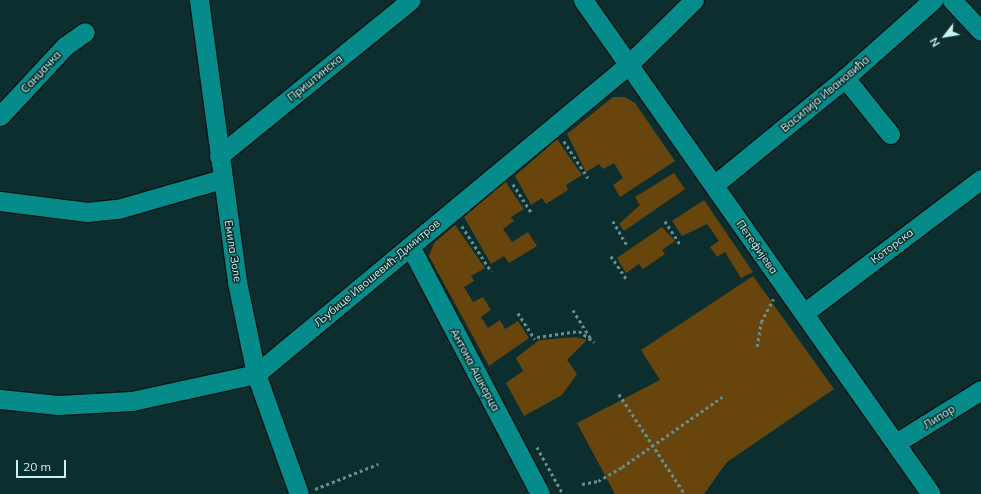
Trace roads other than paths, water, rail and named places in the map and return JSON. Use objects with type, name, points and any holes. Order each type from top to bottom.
[{"type":"street","name":"Емила Золе","points":[[199,0],[222,179],[256,374],[304,493]]},
{"type":"street","name":"Приштинска","points":[[219,156],[411,0]]},
{"type":"street","name":"Петефијева","points":[[583,0],[931,494]]},
{"type":"street","name":"Љубице Ивошевић-Димитров","points":[[0,399],[58,405],[132,401],[256,374],[629,64],[694,0]]},
{"type":"street","name":"Василија Ивановића","points":[[714,185],[845,78],[933,0]]},
{"type":"street","points":[[952,0],[981,31]]},
{"type":"street","name":"Санџачка","points":[[0,116],[65,46],[85,32]]},
{"type":"street","points":[[845,78],[890,134]]},
{"type":"street","points":[[0,201],[87,212],[118,210],[222,179]]},
{"type":"street","name":"Которска","points":[[804,313],[981,179]]},
{"type":"street","name":"Антона Ашкерца","points":[[410,246],[540,494]]},
{"type":"street","name":"Липар","points":[[896,443],[981,390]]}]
